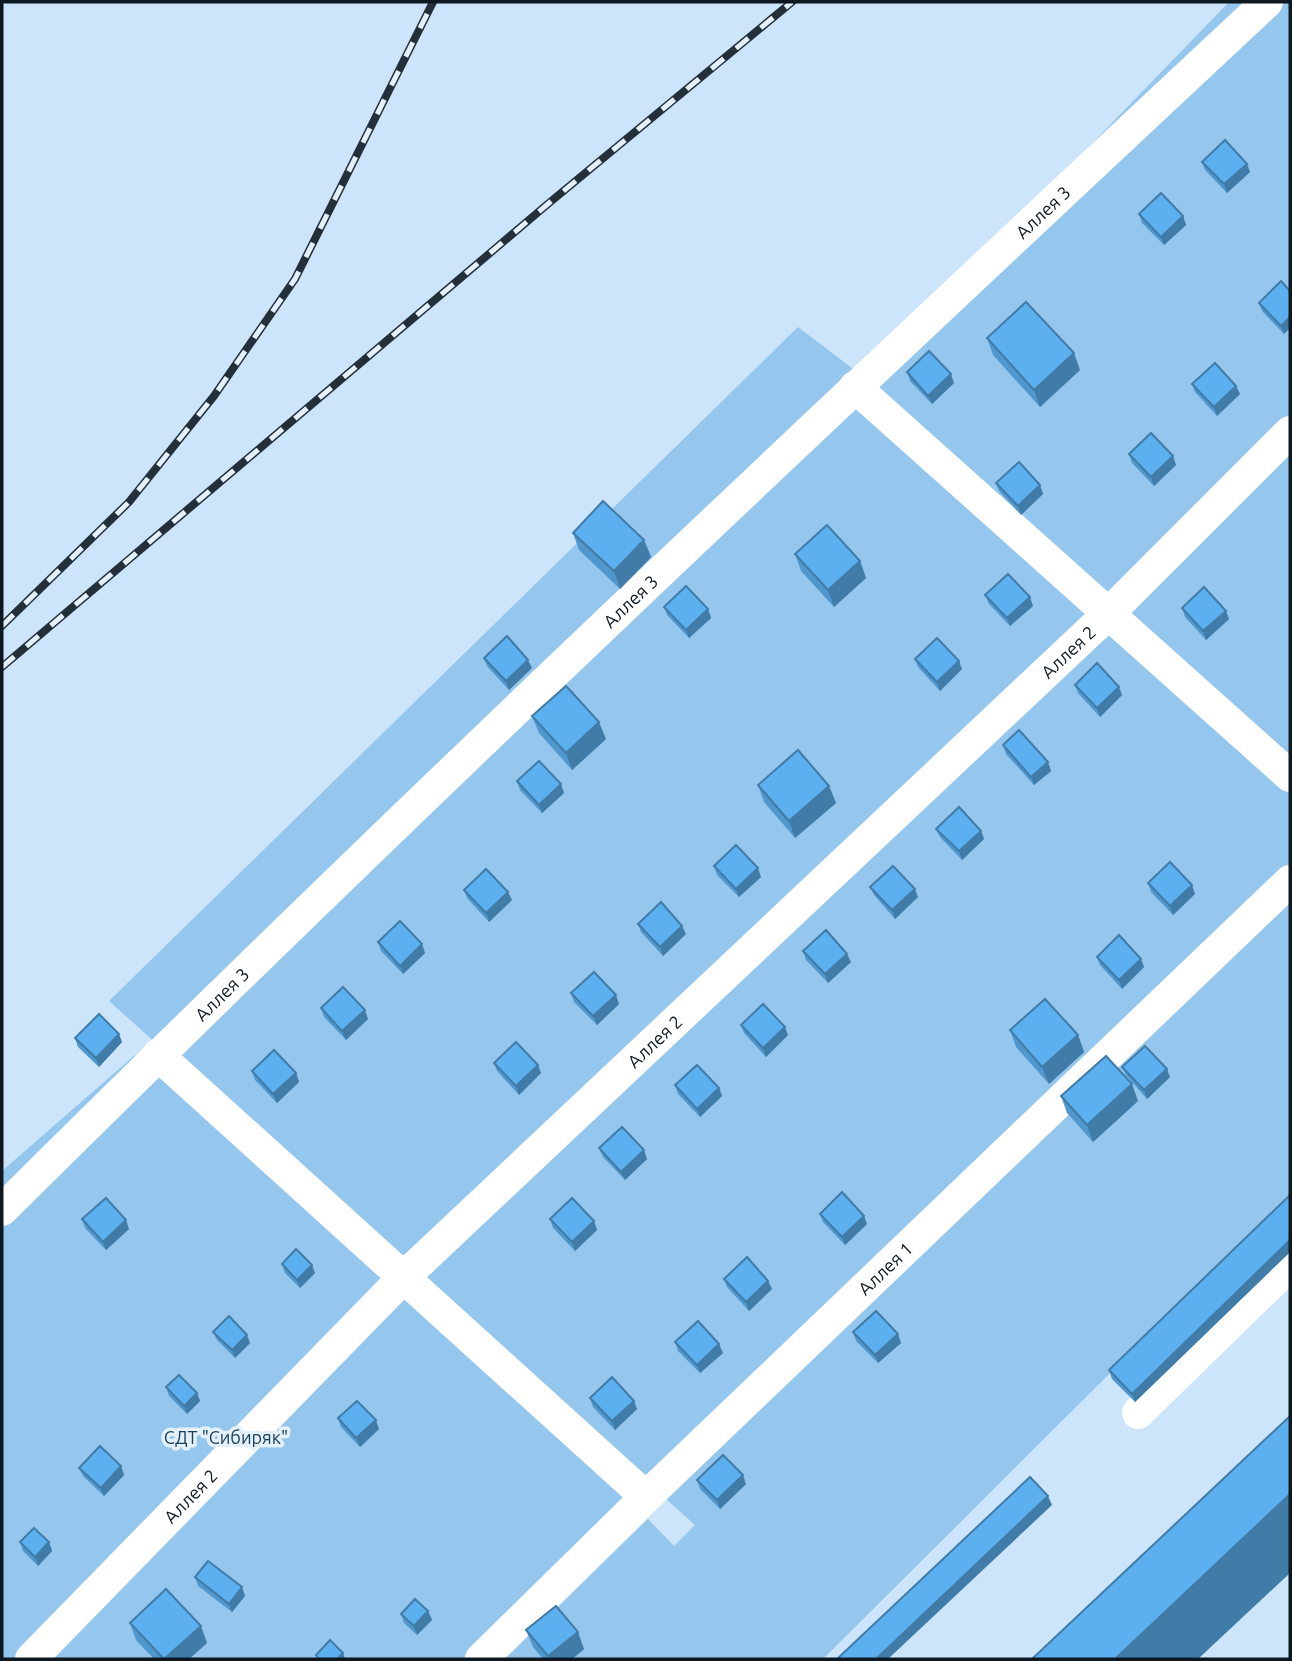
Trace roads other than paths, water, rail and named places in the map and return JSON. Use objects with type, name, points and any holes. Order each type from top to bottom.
[{"type":"lane","name":"Аллея 3","points":[[2,1210],[158,1055],[855,387],[1267,2]]},
{"type":"lane","points":[[855,387],[1290,776]]},
{"type":"lane","name":"Аллея 2","points":[[31,1659],[405,1276],[1107,615],[1290,432]]},
{"type":"lane","name":"Аллея 1","points":[[481,1659],[646,1497],[1290,881]]},
{"type":"lane","points":[[158,1055],[646,1497]]},
{"type":"lane","points":[[1138,1413],[1290,1265]]},
{"type":"railway","points":[[2,626],[129,502],[214,396],[295,279],[433,2]]},
{"type":"railway","points":[[2,667],[549,203],[792,2]]},
{"type":"park label","name":"СДТ \"Сибиряк\"","points":[[226,1437]]}]
